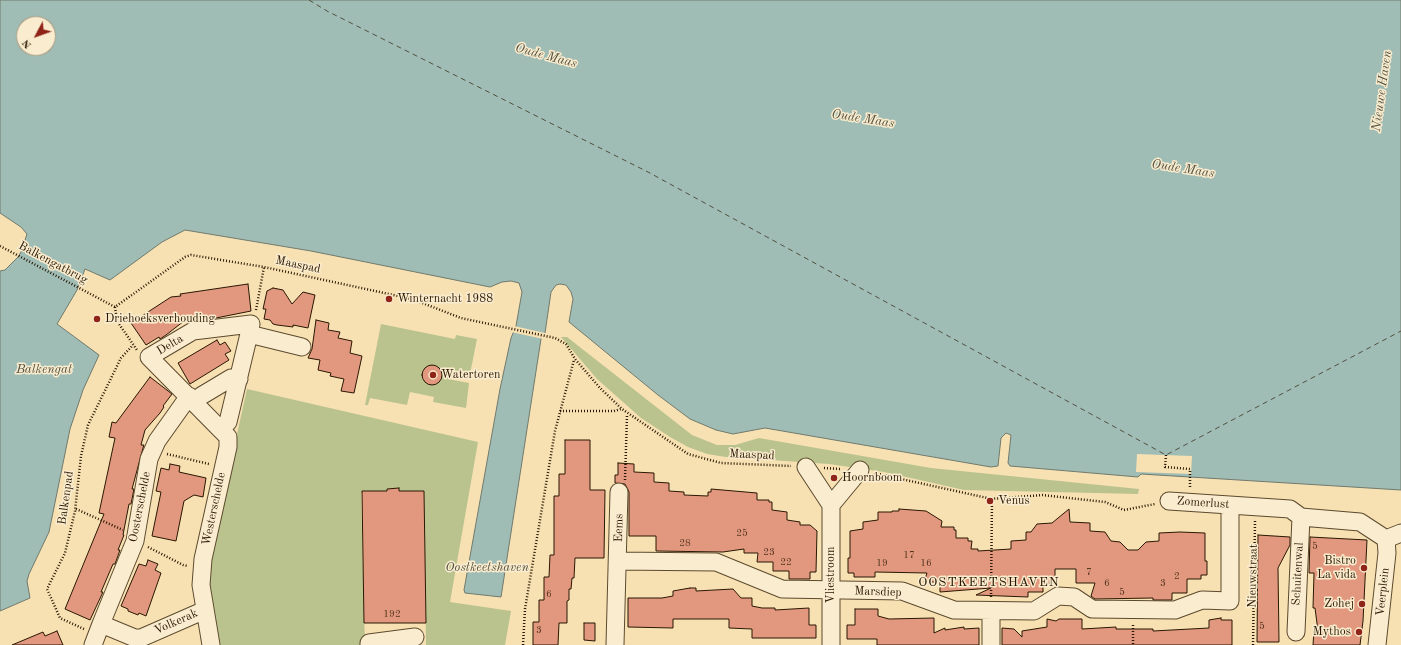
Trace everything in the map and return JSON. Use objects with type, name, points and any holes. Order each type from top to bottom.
[{"type":"street","name":"Delta","points":[[221,430],[195,396],[149,357],[193,331],[250,329],[302,347]]},
{"type":"street","points":[[221,430],[228,422],[250,329]]},
{"type":"street","points":[[195,396],[231,378],[239,379]]},
{"type":"street","name":"Oosterschelde","points":[[97,634],[135,538],[149,459],[152,451],[157,441],[195,396]]},
{"type":"street","name":"Westerschelde","points":[[211,645],[201,585],[202,567],[228,437],[221,430]]},
{"type":"street","points":[[806,467],[831,505],[860,470]]},
{"type":"street","name":"Eems","points":[[615,645],[619,492]]},
{"type":"street","name":"Zomerlust","points":[[1170,501],[1290,509],[1301,517],[1360,522],[1394,536]]},
{"type":"street","name":"Nieuwstraat","points":[[1202,600],[1230,601],[1230,504]]},
{"type":"street","name":"Vliestroom","points":[[831,505],[831,645]]},
{"type":"street","name":"Schuitenwal","points":[[1296,632],[1301,517]]},
{"type":"street","name":"Veerplein","points":[[1377,645],[1387,552],[1394,536]]},
{"type":"street","name":"Marsdiep","points":[[618,561],[716,562],[782,589],[902,591],[954,610],[1034,610],[1058,596],[1074,597],[1092,609],[1175,610],[1202,600]]},
{"type":"street","name":"Volkerak","points":[[97,634],[141,638],[205,610]]},
{"type":"street","points":[[991,611],[991,645]]},
{"type":"street","points":[[369,645],[369,642],[415,637]]},
{"type":"path","name":"Balkengatbrug","points":[[0,246],[115,307]]},
{"type":"path","name":"Maaspad","points":[[115,307],[185,257],[191,255],[264,267],[412,299],[461,318],[555,338],[566,344],[574,359],[600,388],[627,414],[688,454],[721,463],[860,470],[992,499]]},
{"type":"path","points":[[250,329],[255,318],[264,267]]},
{"type":"path","points":[[115,307],[117,321],[133,345],[149,357]]},
{"type":"path","name":"Balkenpad","points":[[97,634],[60,618],[47,591],[48,584],[64,556],[76,509],[81,456],[88,426],[122,358],[133,345]]},
{"type":"path","points":[[523,645],[525,609],[555,431],[574,359]]},
{"type":"path","points":[[560,411],[614,411],[622,409]]},
{"type":"path","points":[[619,492],[625,487],[627,414]]},
{"type":"path","points":[[152,451],[223,467]]},
{"type":"path","points":[[1166,455],[1165,467],[1190,469],[1190,482]]},
{"type":"path","name":"Zomerlust","points":[[992,499],[1042,495],[1105,502],[1124,510],[1170,501]]},
{"type":"path","points":[[991,611],[992,499]]},
{"type":"path","name":"Nieuwstraat","points":[[1253,645],[1254,506]]},
{"type":"path","points":[[76,509],[135,538],[183,565],[202,567]]},
{"type":"path","points":[[1133,610],[1133,645]]},
{"type":"green space","points":[[381,324],[455,339],[456,335],[477,339],[469,379],[449,375],[448,379],[469,383],[466,408],[433,402],[434,397],[410,392],[407,405],[370,398],[368,405],[365,405]]},
{"type":"green space","points":[[561,337],[567,337],[692,435],[717,445],[735,445],[759,438],[931,468],[1139,489],[1138,494],[964,490],[884,472],[829,464],[726,457],[707,454],[688,447],[641,418],[597,379]]},
{"type":"green space","points":[[247,389],[478,442],[450,602],[511,611],[505,645],[426,645],[424,491],[361,493],[365,645],[218,645],[210,607],[208,565]]},
{"type":"water","points":[[0,0],[1401,0],[1401,490],[1141,474],[1138,477],[1010,466],[1008,463],[1011,435],[1006,433],[1001,438],[998,466],[991,467],[765,428],[733,434],[716,430],[690,419],[658,395],[569,322],[573,299],[571,292],[566,285],[560,284],[556,285],[551,292],[545,333],[541,339],[501,597],[465,593],[464,590],[500,389],[511,338],[516,326],[522,292],[519,283],[511,281],[502,282],[490,287],[311,251],[185,230],[162,242],[110,280],[85,269],[77,290],[57,324],[99,355],[83,390],[70,429],[49,532],[27,581],[30,598],[0,611],[0,271],[5,270],[21,252],[27,234],[21,227],[0,213]]},
{"type":"pier","points":[[514,326],[547,333],[543,339],[511,332]]},
{"type":"pier","points":[[1137,454],[1192,456],[1191,474],[1136,472]]},
{"type":"building","points":[[248,284],[251,311],[216,318],[184,321],[160,339],[159,337],[146,345],[131,323],[171,297],[181,296],[180,294]]},
{"type":"building","points":[[273,288],[283,290],[292,304],[303,292],[315,295],[308,328],[293,325],[293,327],[277,325],[273,324],[270,320],[264,319],[266,309],[263,309],[267,291]]},
{"type":"building","points":[[316,320],[329,323],[328,330],[340,332],[338,338],[352,341],[350,353],[362,356],[354,393],[341,391],[344,379],[330,376],[331,373],[318,370],[320,360],[308,358],[312,349]]},
{"type":"building","points":[[217,340],[220,345],[225,342],[231,351],[225,354],[229,360],[190,384],[178,363]]},
{"type":"building","name":"Watertoren","points":[[432,365],[439,368],[442,375],[439,382],[432,385],[425,382],[422,375],[425,368]]},
{"type":"building","points":[[150,377],[172,394],[163,406],[164,407],[160,413],[145,430],[141,445],[144,445],[132,489],[134,489],[131,504],[129,504],[124,535],[118,550],[120,550],[90,620],[65,609],[104,514],[99,513],[115,438],[109,437],[112,422],[116,423]]},
{"type":"building","points":[[565,440],[590,440],[590,490],[605,490],[604,558],[575,558],[574,578],[572,578],[571,589],[569,589],[569,600],[567,601],[567,623],[559,623],[558,645],[533,645],[533,622],[539,622],[539,600],[544,600],[544,577],[549,577],[550,555],[554,555],[554,496],[559,496],[559,474],[565,474]]},
{"type":"building","points":[[618,463],[634,464],[634,472],[654,473],[654,482],[669,483],[669,491],[684,492],[684,495],[708,496],[708,492],[711,492],[711,489],[757,493],[757,500],[769,500],[769,502],[772,502],[772,510],[787,512],[787,520],[800,522],[800,525],[810,525],[817,531],[816,572],[810,572],[810,579],[789,579],[789,571],[773,571],[773,562],[757,562],[758,553],[744,553],[744,549],[723,552],[656,551],[656,536],[629,536],[629,492],[625,484],[615,483],[615,475],[618,475]]},
{"type":"building","points":[[170,464],[180,466],[179,472],[206,478],[203,497],[194,495],[184,501],[176,541],[152,536],[161,492],[156,491],[161,468],[169,470]]},
{"type":"building","points":[[399,488],[399,491],[424,491],[426,623],[364,623],[362,491],[387,491],[387,489]]},
{"type":"building","points":[[899,509],[926,511],[942,521],[941,527],[954,527],[954,530],[956,530],[956,538],[968,538],[968,541],[972,541],[971,549],[978,549],[978,551],[1011,549],[1011,541],[1026,540],[1026,532],[1031,532],[1037,524],[1052,523],[1069,509],[1070,522],[1090,523],[1090,531],[1105,532],[1111,541],[1120,542],[1128,550],[1138,550],[1146,542],[1159,541],[1159,533],[1205,533],[1205,561],[1207,561],[1207,575],[1201,575],[1201,579],[1187,579],[1187,593],[1172,593],[1172,600],[1153,600],[1153,598],[1095,599],[1091,596],[1095,583],[1076,583],[1076,569],[1055,569],[1055,583],[1043,583],[1043,592],[1028,592],[1028,597],[976,595],[991,588],[940,592],[940,582],[924,582],[927,573],[875,572],[875,577],[854,577],[854,573],[848,573],[848,558],[850,558],[850,531],[863,529],[863,522],[878,520],[878,512],[899,511]]},
{"type":"building","points":[[1258,535],[1290,537],[1290,545],[1278,568],[1279,642],[1257,642]]},
{"type":"building","points":[[1310,537],[1367,540],[1363,621],[1360,645],[1313,645],[1314,631],[1318,631],[1315,608],[1313,608],[1314,573],[1309,573]]},
{"type":"building","points":[[148,560],[158,564],[155,570],[161,573],[146,616],[128,611],[128,609],[121,606],[139,564],[146,566]]},
{"type":"building","points":[[696,588],[696,591],[733,589],[741,598],[752,598],[752,606],[762,608],[775,608],[775,610],[809,608],[809,625],[816,625],[816,638],[752,638],[752,629],[729,628],[729,619],[673,619],[673,628],[628,627],[628,598],[662,598],[673,596],[673,591]]},
{"type":"building","points":[[855,609],[878,609],[878,616],[889,619],[934,618],[934,633],[945,628],[945,630],[964,627],[964,629],[979,628],[979,645],[877,645],[877,639],[847,639],[847,625],[855,625]]},
{"type":"building","points":[[1221,618],[1221,620],[1232,620],[1232,645],[1002,645],[1002,628],[1014,629],[1022,637],[1022,631],[1047,627],[1047,619],[1056,621],[1059,619],[1082,619],[1082,629],[1116,627],[1116,629],[1153,629],[1153,631],[1209,628],[1209,620]]},
{"type":"building","points":[[584,623],[595,623],[595,641],[584,640]]},
{"type":"building","points":[[57,631],[63,645],[12,645],[43,632],[45,636]]},
{"type":"ferry route","points":[[309,0],[327,11],[648,172],[1166,455],[1401,331]]},
{"type":"place","name":"Winternacht 1988","points":[[389,299]]},
{"type":"place","name":"Driehoeksverhouding","points":[[97,319]]},
{"type":"place","name":"Watertoren","points":[[433,375]]},
{"type":"place","name":"Hoornboom","points":[[834,478]]},
{"type":"place","name":"Venus","points":[[990,501]]},
{"type":"place","name":"Bistro La vida","points":[[1364,568]]},
{"type":"place","name":"Zohej","points":[[1362,604]]},
{"type":"place","name":"Mythos","points":[[1359,632]]},
{"type":"district","name":"OOSTKEETSHAVEN","points":[[989,583]]},
{"type":"water label","name":"Oude Maas","points":[[546,56]]},
{"type":"water label","name":"Nieuwe Haven","points":[[1382,91]]},
{"type":"water label","name":"Oude Maas","points":[[863,119]]},
{"type":"water label","name":"Oude Maas","points":[[1183,169]]},
{"type":"water label","name":"Balkengat","points":[[44,370]]},
{"type":"water label","name":"Oostkeetshaven","points":[[487,568]]}]
